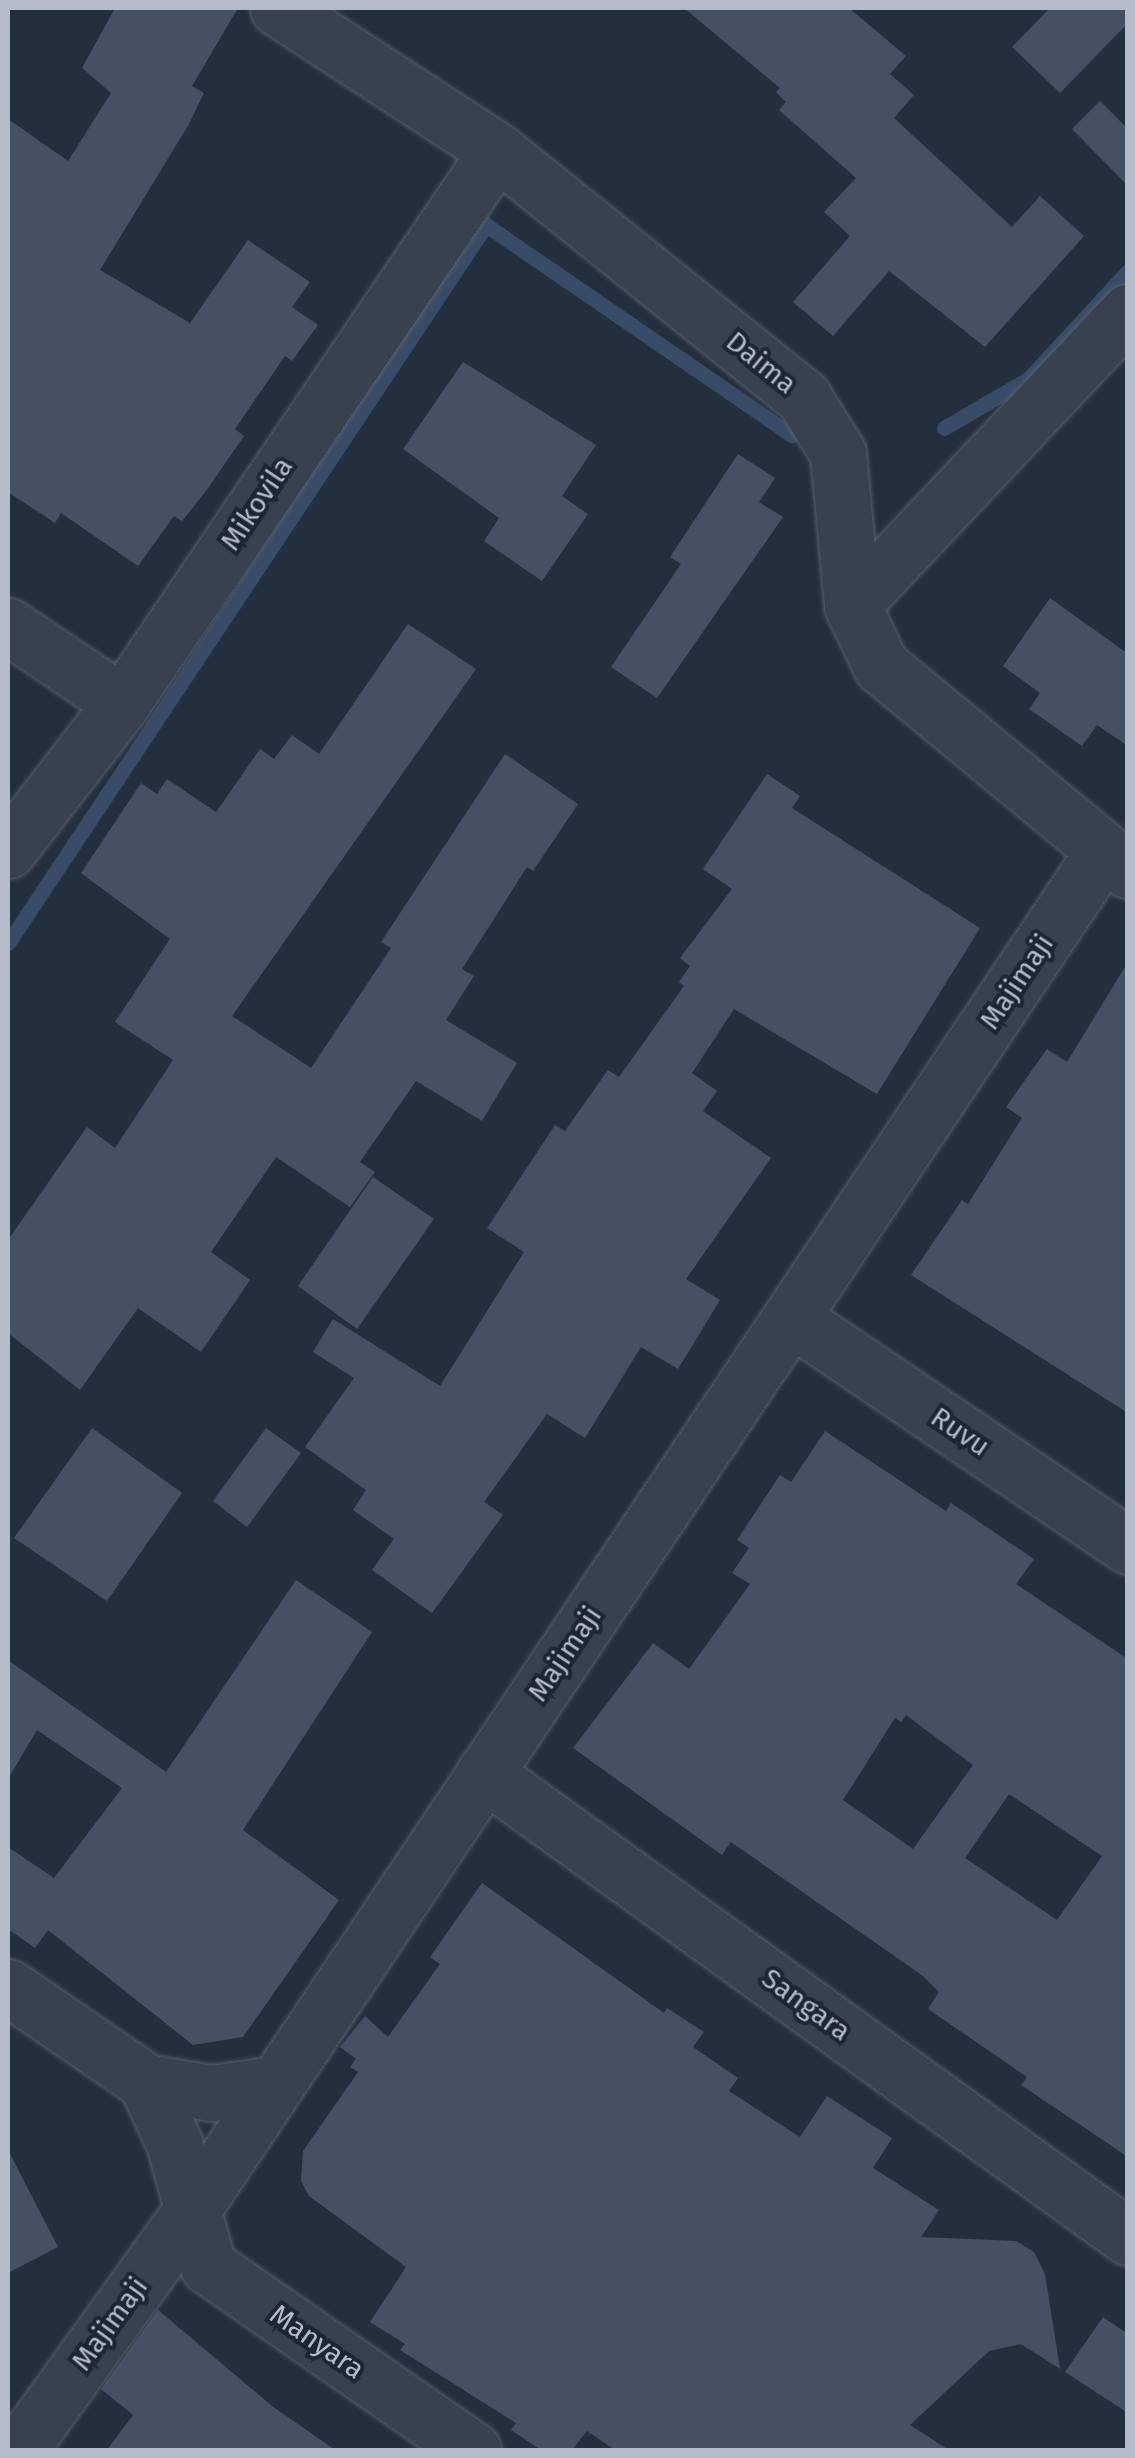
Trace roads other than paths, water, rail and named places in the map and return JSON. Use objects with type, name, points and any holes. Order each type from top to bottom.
[{"type":"street","name":"Daima","points":[[278,8],[497,150],[803,397],[838,453],[852,605],[882,666],[1115,861]]},
{"type":"street","name":"Mikovila","points":[[8,850],[122,703],[497,150]]},
{"type":"street","points":[[852,605],[1128,312]]},
{"type":"street","points":[[8,626],[122,703]]},
{"type":"street","name":"Majimaji","points":[[20,2450],[192,2210],[793,1319],[1115,861]]},
{"type":"street","name":"Ruvu","points":[[793,1319],[1128,1546]]},
{"type":"street","name":"Sangara","points":[[484,1773],[1128,2236]]},
{"type":"street","points":[[8,1987],[146,2082],[212,2093],[276,2084]]},
{"type":"street","name":"Manyara","points":[[146,2082],[174,2143],[208,2266],[473,2450]]},
{"type":"waterway","points":[[8,943],[486,225],[792,435]]},
{"type":"waterway","points":[[944,428],[1028,379],[1128,271]]}]
